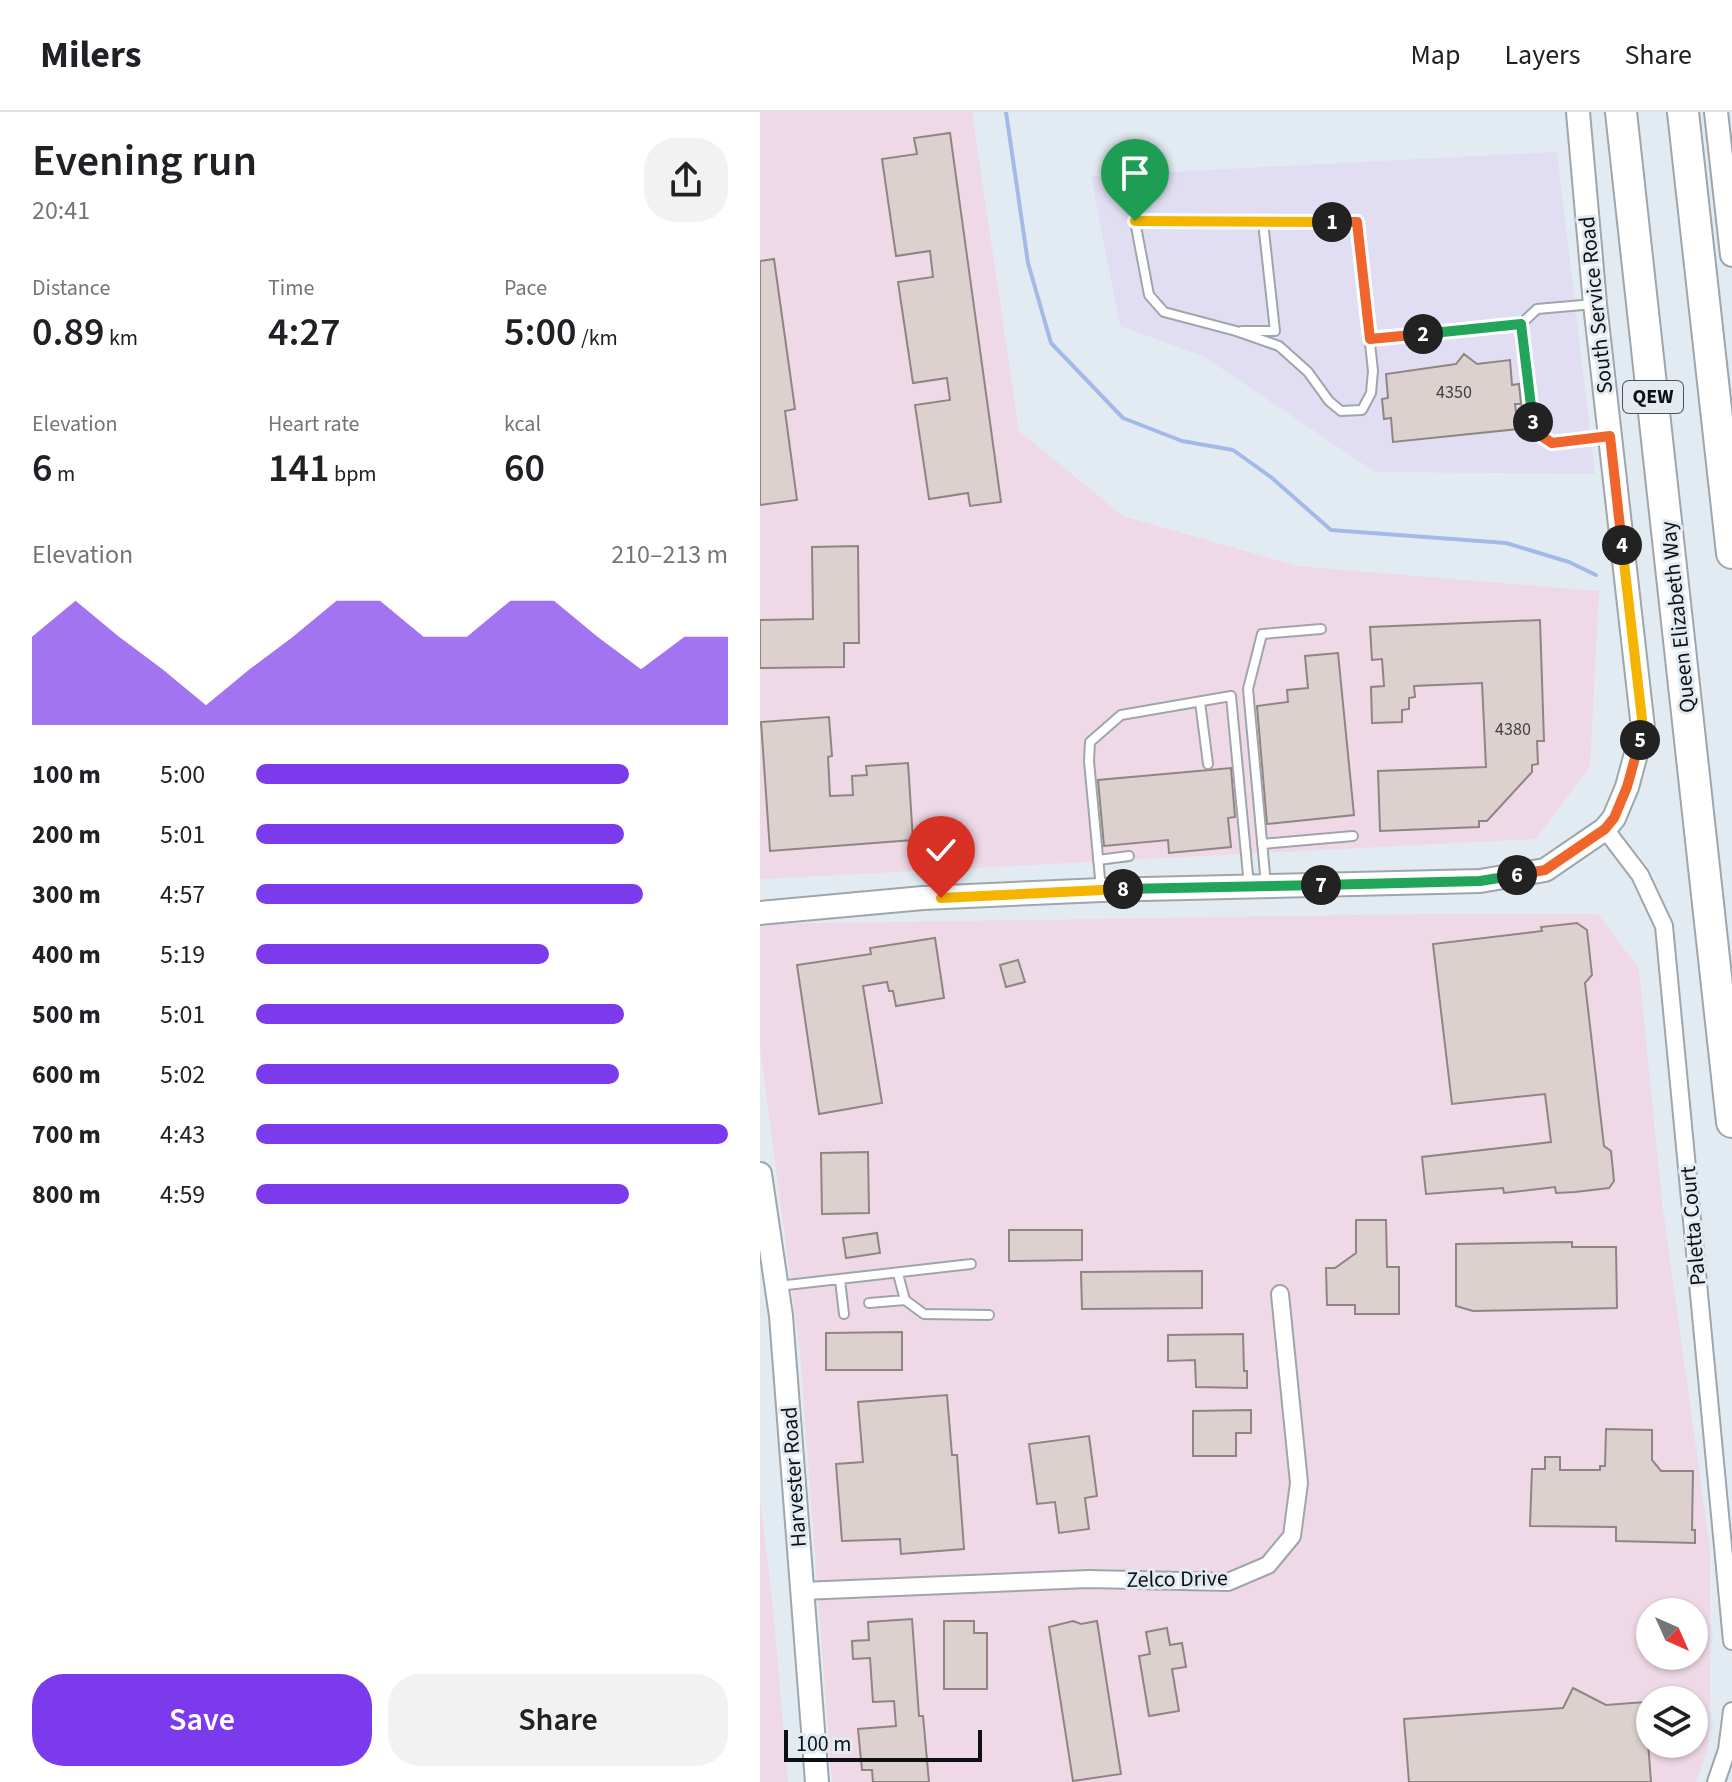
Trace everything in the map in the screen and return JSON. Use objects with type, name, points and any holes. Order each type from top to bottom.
[{"type":"highway","name":"Queen Elizabeth Way","points":[[1621,112],[1732,1122]]},
{"type":"highway","name":"QEW","points":[[1683,112],[1732,553]]},
{"type":"street","name":"South Service Road","points":[[760,913],[923,898],[1101,890],[1480,881],[1545,870],[1605,829],[1614,818],[1627,787],[1643,728],[1595,304],[1578,112]]},
{"type":"street","points":[[1722,117],[1732,255]]},
{"type":"street","name":"Paletta Court","points":[[1605,829],[1640,875],[1664,926],[1732,1641]]},
{"type":"street","name":"Harvester Road","points":[[760,1174],[787,1381],[817,1782]]},
{"type":"street","name":"Zelco Drive","points":[[802,1591],[1088,1579],[1228,1582],[1268,1565],[1292,1536],[1299,1483],[1280,1294]]},
{"type":"street","points":[[1716,1782],[1727,1750],[1732,1711]]},
{"type":"lane","points":[[1135,221],[1263,222],[1357,222],[1373,371],[1371,393],[1362,410],[1341,411],[1329,401],[1308,372],[1279,346],[1164,312],[1149,295],[1135,221]]},
{"type":"lane","points":[[1236,331],[1275,331],[1263,222]]},
{"type":"lane","points":[[1370,339],[1521,324],[1537,309],[1595,304]]},
{"type":"lane","points":[[1521,324],[1533,423],[1540,435],[1552,443],[1610,436]]},
{"type":"lane","points":[[1257,886],[1262,844],[1248,689],[1262,634],[1321,629]]},
{"type":"lane","points":[[1101,890],[1090,742],[1121,715],[1231,696],[1257,886]]},
{"type":"lane","points":[[1200,702],[1208,764]]},
{"type":"lane","points":[[1262,844],[1353,836]]},
{"type":"lane","points":[[1098,860],[1129,856]]},
{"type":"lane","points":[[777,1286],[971,1264]]},
{"type":"lane","points":[[898,1274],[905,1300],[924,1314],[989,1315]]},
{"type":"lane","points":[[840,1280],[844,1314]]},
{"type":"lane","points":[[869,1303],[905,1300]]},
{"type":"shaded area","points":[[760,112],[972,112],[1019,431],[1123,516],[1297,566],[1599,591],[1590,767],[1536,839],[760,879]]},
{"type":"shaded area","points":[[1557,152],[1595,474],[1375,472],[1203,356],[1120,326],[1091,176]]},
{"type":"shaded area","points":[[1598,914],[1639,969],[1662,1202],[1710,1549],[1708,1748],[1708,1686],[1636,1686],[1636,1758],[1704,1758],[1696,1782],[832,1782],[800,1352],[760,1047],[760,924]]},
{"type":"shaded area","points":[[760,1497],[773,1608],[788,1782],[760,1782]]},
{"type":"building","points":[[950,133],[1001,502],[970,506],[968,493],[929,499],[915,405],[950,400],[947,378],[913,383],[898,282],[933,277],[930,251],[896,256],[882,159],[917,154],[914,138]]},
{"type":"building","points":[[774,259],[795,409],[785,411],[797,500],[760,505],[760,261]]},
{"type":"building","points":[[1464,354],[1477,364],[1510,360],[1512,385],[1519,384],[1521,404],[1515,404],[1518,429],[1393,442],[1391,418],[1384,419],[1382,399],[1388,398],[1386,374],[1456,364]]},
{"type":"building","points":[[858,546],[859,643],[844,643],[844,667],[760,668],[760,620],[813,619],[812,547]]},
{"type":"building","points":[[1540,620],[1544,741],[1537,741],[1538,764],[1532,765],[1532,772],[1487,821],[1479,821],[1479,827],[1380,831],[1378,771],[1486,767],[1482,683],[1414,686],[1415,697],[1409,698],[1409,709],[1402,710],[1402,722],[1372,723],[1371,687],[1384,686],[1382,659],[1372,660],[1370,627]]},
{"type":"building","points":[[1338,653],[1354,815],[1267,824],[1257,706],[1288,702],[1287,690],[1308,688],[1305,656]]},
{"type":"building","points":[[829,717],[832,756],[828,757],[830,796],[853,795],[852,776],[867,775],[866,766],[908,763],[913,840],[770,851],[761,722]]},
{"type":"building","points":[[1231,768],[1235,817],[1228,818],[1231,847],[1169,853],[1168,840],[1104,846],[1098,780]]},
{"type":"building","points":[[1577,923],[1587,930],[1592,975],[1585,983],[1604,1146],[1611,1151],[1614,1181],[1609,1188],[1575,1192],[1556,1193],[1555,1187],[1504,1193],[1503,1188],[1426,1194],[1422,1157],[1551,1142],[1545,1094],[1452,1104],[1433,944],[1542,931],[1541,927]]},
{"type":"building","points":[[935,938],[944,998],[896,1006],[893,991],[889,991],[887,982],[863,986],[882,1103],[819,1114],[797,965],[871,954],[870,948]]},
{"type":"building","points":[[1018,960],[1025,982],[1006,987],[1000,965]]},
{"type":"building","points":[[868,1152],[869,1213],[822,1214],[821,1153]]},
{"type":"building","points":[[1356,1220],[1386,1220],[1387,1267],[1399,1267],[1399,1314],[1355,1314],[1355,1305],[1327,1305],[1326,1268],[1335,1268],[1356,1253]]},
{"type":"building","points":[[1009,1230],[1082,1230],[1082,1260],[1009,1261]]},
{"type":"building","points":[[877,1233],[880,1253],[846,1258],[843,1238]]},
{"type":"building","points":[[1572,1242],[1572,1247],[1616,1247],[1617,1308],[1473,1311],[1456,1306],[1456,1244]]},
{"type":"building","points":[[1202,1271],[1202,1308],[1082,1309],[1081,1272]]},
{"type":"building","points":[[902,1332],[902,1370],[826,1370],[826,1333]]},
{"type":"building","points":[[1243,1334],[1247,1388],[1196,1387],[1195,1360],[1168,1361],[1168,1335]]},
{"type":"building","points":[[947,1395],[952,1455],[957,1455],[964,1549],[901,1554],[900,1539],[842,1541],[836,1464],[863,1462],[858,1402]]},
{"type":"building","points":[[1251,1410],[1251,1433],[1236,1433],[1236,1456],[1193,1456],[1193,1411]]},
{"type":"building","points":[[1606,1429],[1652,1430],[1652,1460],[1661,1471],[1693,1471],[1692,1530],[1695,1530],[1695,1543],[1616,1541],[1616,1527],[1530,1526],[1532,1469],[1545,1469],[1545,1457],[1560,1457],[1560,1470],[1600,1470],[1600,1466],[1605,1466]]},
{"type":"building","points":[[1089,1436],[1097,1496],[1085,1498],[1089,1529],[1059,1533],[1055,1502],[1037,1504],[1029,1444]]},
{"type":"building","points":[[912,1619],[919,1716],[923,1716],[929,1782],[873,1782],[872,1770],[862,1770],[858,1729],[896,1726],[894,1701],[873,1702],[870,1658],[853,1659],[852,1641],[869,1640],[868,1622]]},
{"type":"building","points":[[944,1621],[974,1621],[974,1633],[987,1633],[987,1689],[944,1689]]},
{"type":"building","points":[[1073,1621],[1081,1624],[1097,1621],[1121,1774],[1073,1781],[1049,1627]]},
{"type":"building","points":[[1167,1628],[1170,1645],[1182,1643],[1186,1667],[1172,1669],[1179,1711],[1149,1716],[1139,1656],[1150,1654],[1146,1632]]},
{"type":"building","points":[[1573,1688],[1606,1705],[1636,1703],[1636,1758],[1649,1758],[1651,1782],[1409,1782],[1404,1719],[1563,1708]]},
{"type":"waterway","points":[[1006,112],[1028,263],[1051,343],[1123,418],[1182,441],[1233,450],[1272,478],[1331,530],[1506,543],[1569,562],[1596,575]]},
{"type":"route","points":[[941,898],[1101,890],[1480,881],[1545,870],[1605,829],[1614,818],[1627,787],[1643,728],[1610,436],[1552,443],[1540,435],[1533,423],[1521,324],[1370,339],[1357,222],[1135,221]]}]
